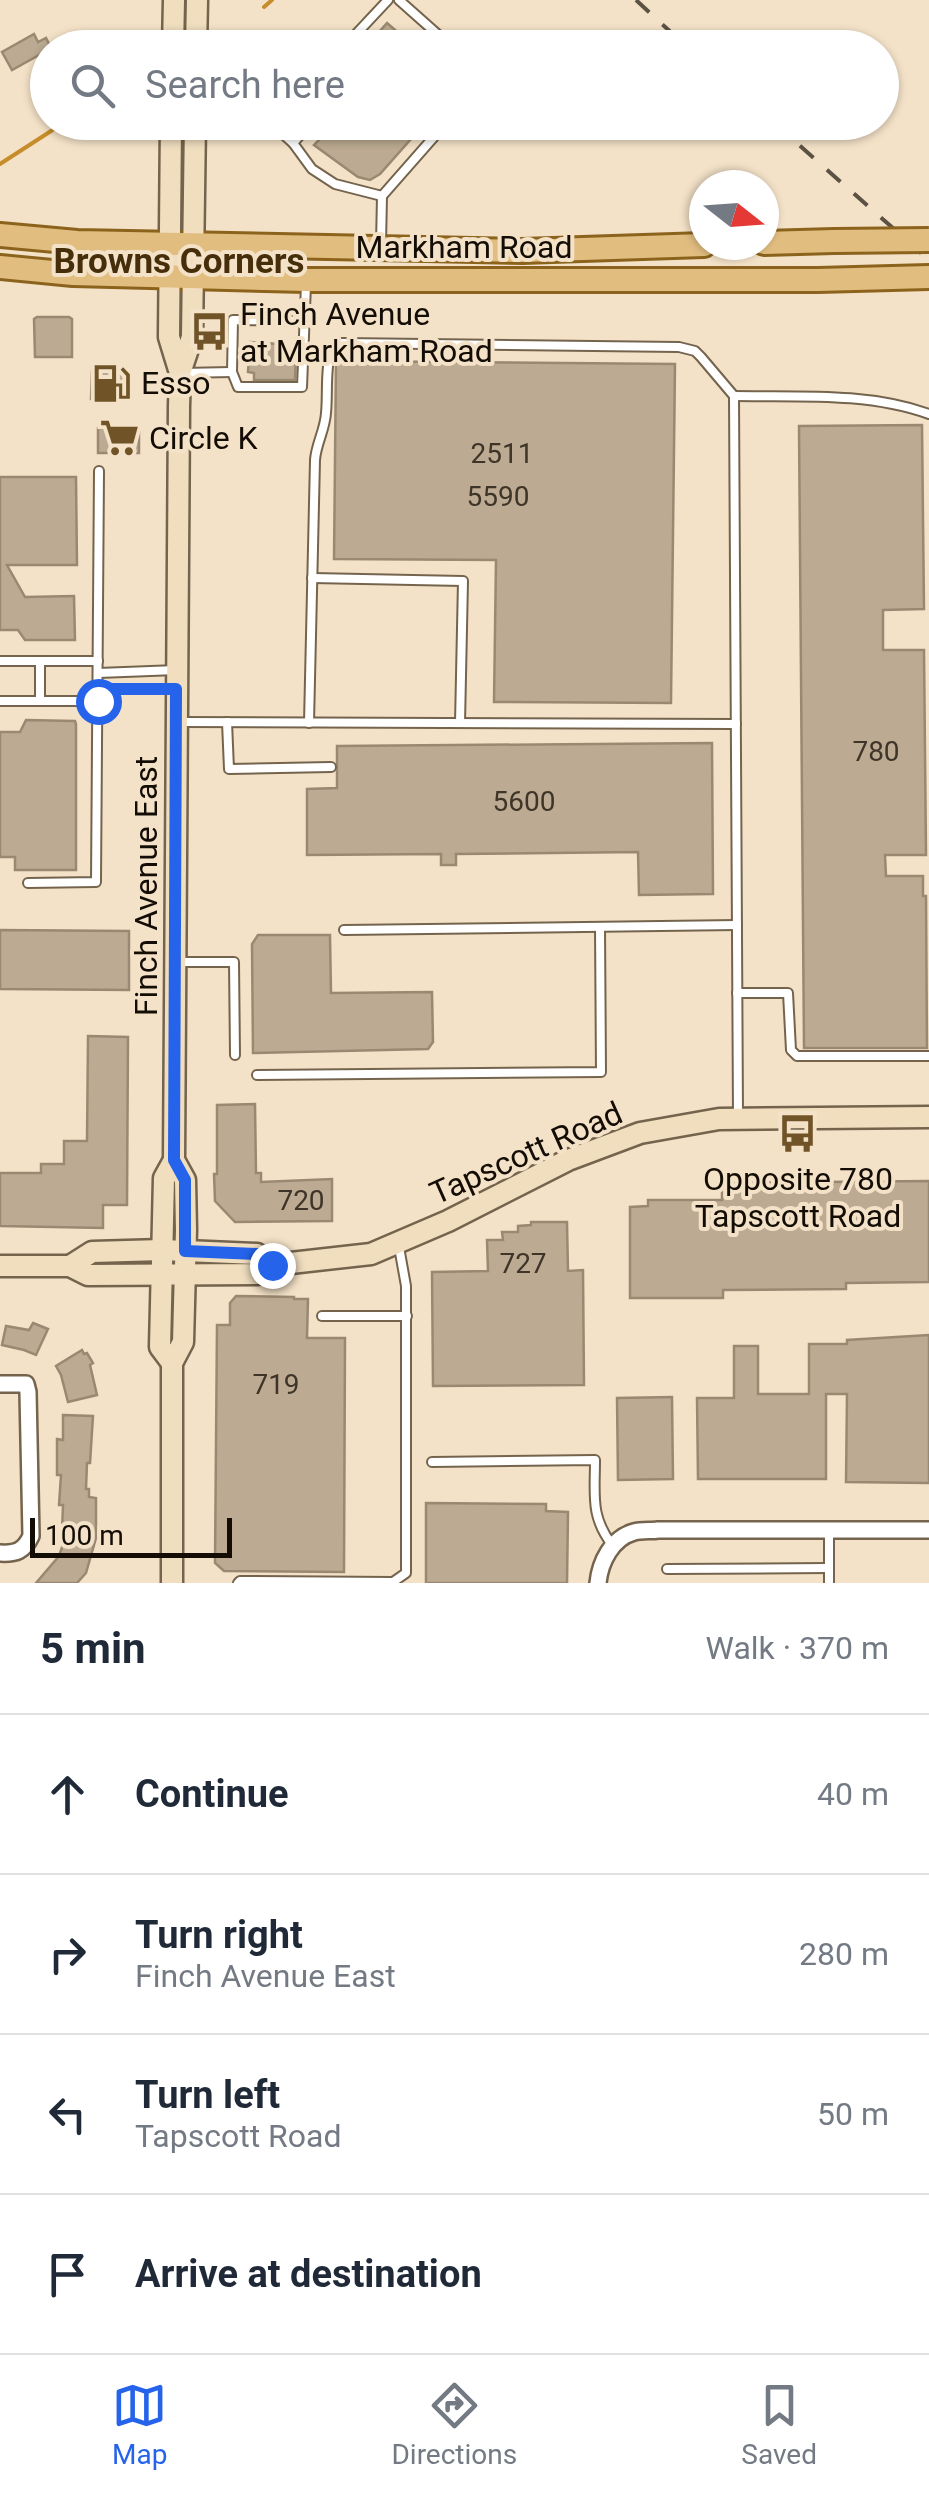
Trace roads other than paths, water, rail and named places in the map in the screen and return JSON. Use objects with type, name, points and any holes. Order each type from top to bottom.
[{"type":"main road","points":[[173,30],[174,0]]},
{"type":"main road","points":[[196,30],[197,0]]},
{"type":"main road","name":"Finch Avenue East","points":[[171,140],[168,337],[180,373]]},
{"type":"main road","name":"Finch Avenue East","points":[[172,1362],[160,1347],[164,1178],[174,1160],[180,373],[192,337],[195,140]]},
{"type":"main road","name":"Markham Road","points":[[0,235],[76,242],[380,248],[522,250],[689,245]]},
{"type":"main road","points":[[779,242],[929,240]]},
{"type":"main road","name":"Markham Road","points":[[0,267],[73,274],[306,280],[929,277]]},
{"type":"main road","name":"Tapscott Road","points":[[0,1266],[70,1266],[88,1275],[257,1274],[272,1265],[372,1254],[448,1221],[568,1160],[640,1132],[718,1119],[929,1117]]},
{"type":"main road","name":"Finch Avenue East","points":[[172,1583],[172,1362],[183,1342],[185,1251],[185,1180],[174,1160]]},
{"type":"main road","name":"Tapscott Road","points":[[70,1266],[92,1252],[162,1250],[257,1254],[272,1265]]},
{"type":"street","points":[[0,1384],[26,1384],[28,1392],[32,1536],[14,1554],[0,1553]]},
{"type":"street","points":[[598,1583],[604,1557],[632,1532],[929,1530]]},
{"type":"lane","points":[[360,30],[388,0]]},
{"type":"lane","points":[[399,0],[432,30]]},
{"type":"lane","points":[[290,140],[312,170],[335,184],[382,196]]},
{"type":"lane","points":[[293,143],[296,140]]},
{"type":"lane","points":[[380,248],[382,196],[431,140]]},
{"type":"lane","points":[[304,321],[233,320],[232,372],[238,387],[302,387],[306,280]]},
{"type":"lane","points":[[310,722],[314,460],[326,415],[329,356],[335,345],[688,348],[701,356],[734,396],[738,1118]]},
{"type":"lane","points":[[180,373],[232,372]]},
{"type":"lane","points":[[734,396],[834,398],[929,414]]},
{"type":"lane","points":[[28,883],[96,882],[100,471]]},
{"type":"lane","points":[[312,578],[463,581],[460,723]]},
{"type":"lane","points":[[40,660],[40,701]]},
{"type":"lane","points":[[0,661],[98,660]]},
{"type":"lane","points":[[98,673],[177,680]]},
{"type":"lane","points":[[98,689],[177,680]]},
{"type":"lane","points":[[0,701],[98,701]]},
{"type":"lane","points":[[176,722],[736,724]]},
{"type":"lane","points":[[228,722],[229,770],[331,767]]},
{"type":"lane","points":[[344,930],[737,925]]},
{"type":"lane","points":[[257,1075],[601,1072],[600,927]]},
{"type":"lane","points":[[175,962],[234,962],[235,1055]]},
{"type":"lane","points":[[737,993],[788,993],[791,1050],[796,1056],[929,1056]]},
{"type":"lane","points":[[238,1583],[393,1582],[406,1573],[406,1286],[398,1242]]},
{"type":"lane","points":[[322,1316],[406,1316]]},
{"type":"lane","points":[[432,1462],[595,1460],[596,1520],[614,1546]]},
{"type":"lane","points":[[829,1583],[830,1530]]},
{"type":"lane","points":[[666,1570],[829,1568]]},
{"type":"waterway","points":[[264,7],[272,0]]},
{"type":"waterway","points":[[0,164],[37,140]]},
{"type":"railway","points":[[636,0],[668,30]]},
{"type":"railway","points":[[793,140],[929,260]]},
{"type":"place","name":"Finch Avenue at Markham Road","points":[[210,332]]},
{"type":"place","name":"Esso","points":[[111,383]]},
{"type":"place","name":"Circle K","points":[[119,438]]},
{"type":"place","name":"Opposite 780 Tapscott Road","points":[[798,1134]]},
{"type":"district","name":"Browns Corners","points":[[179,261]]}]
